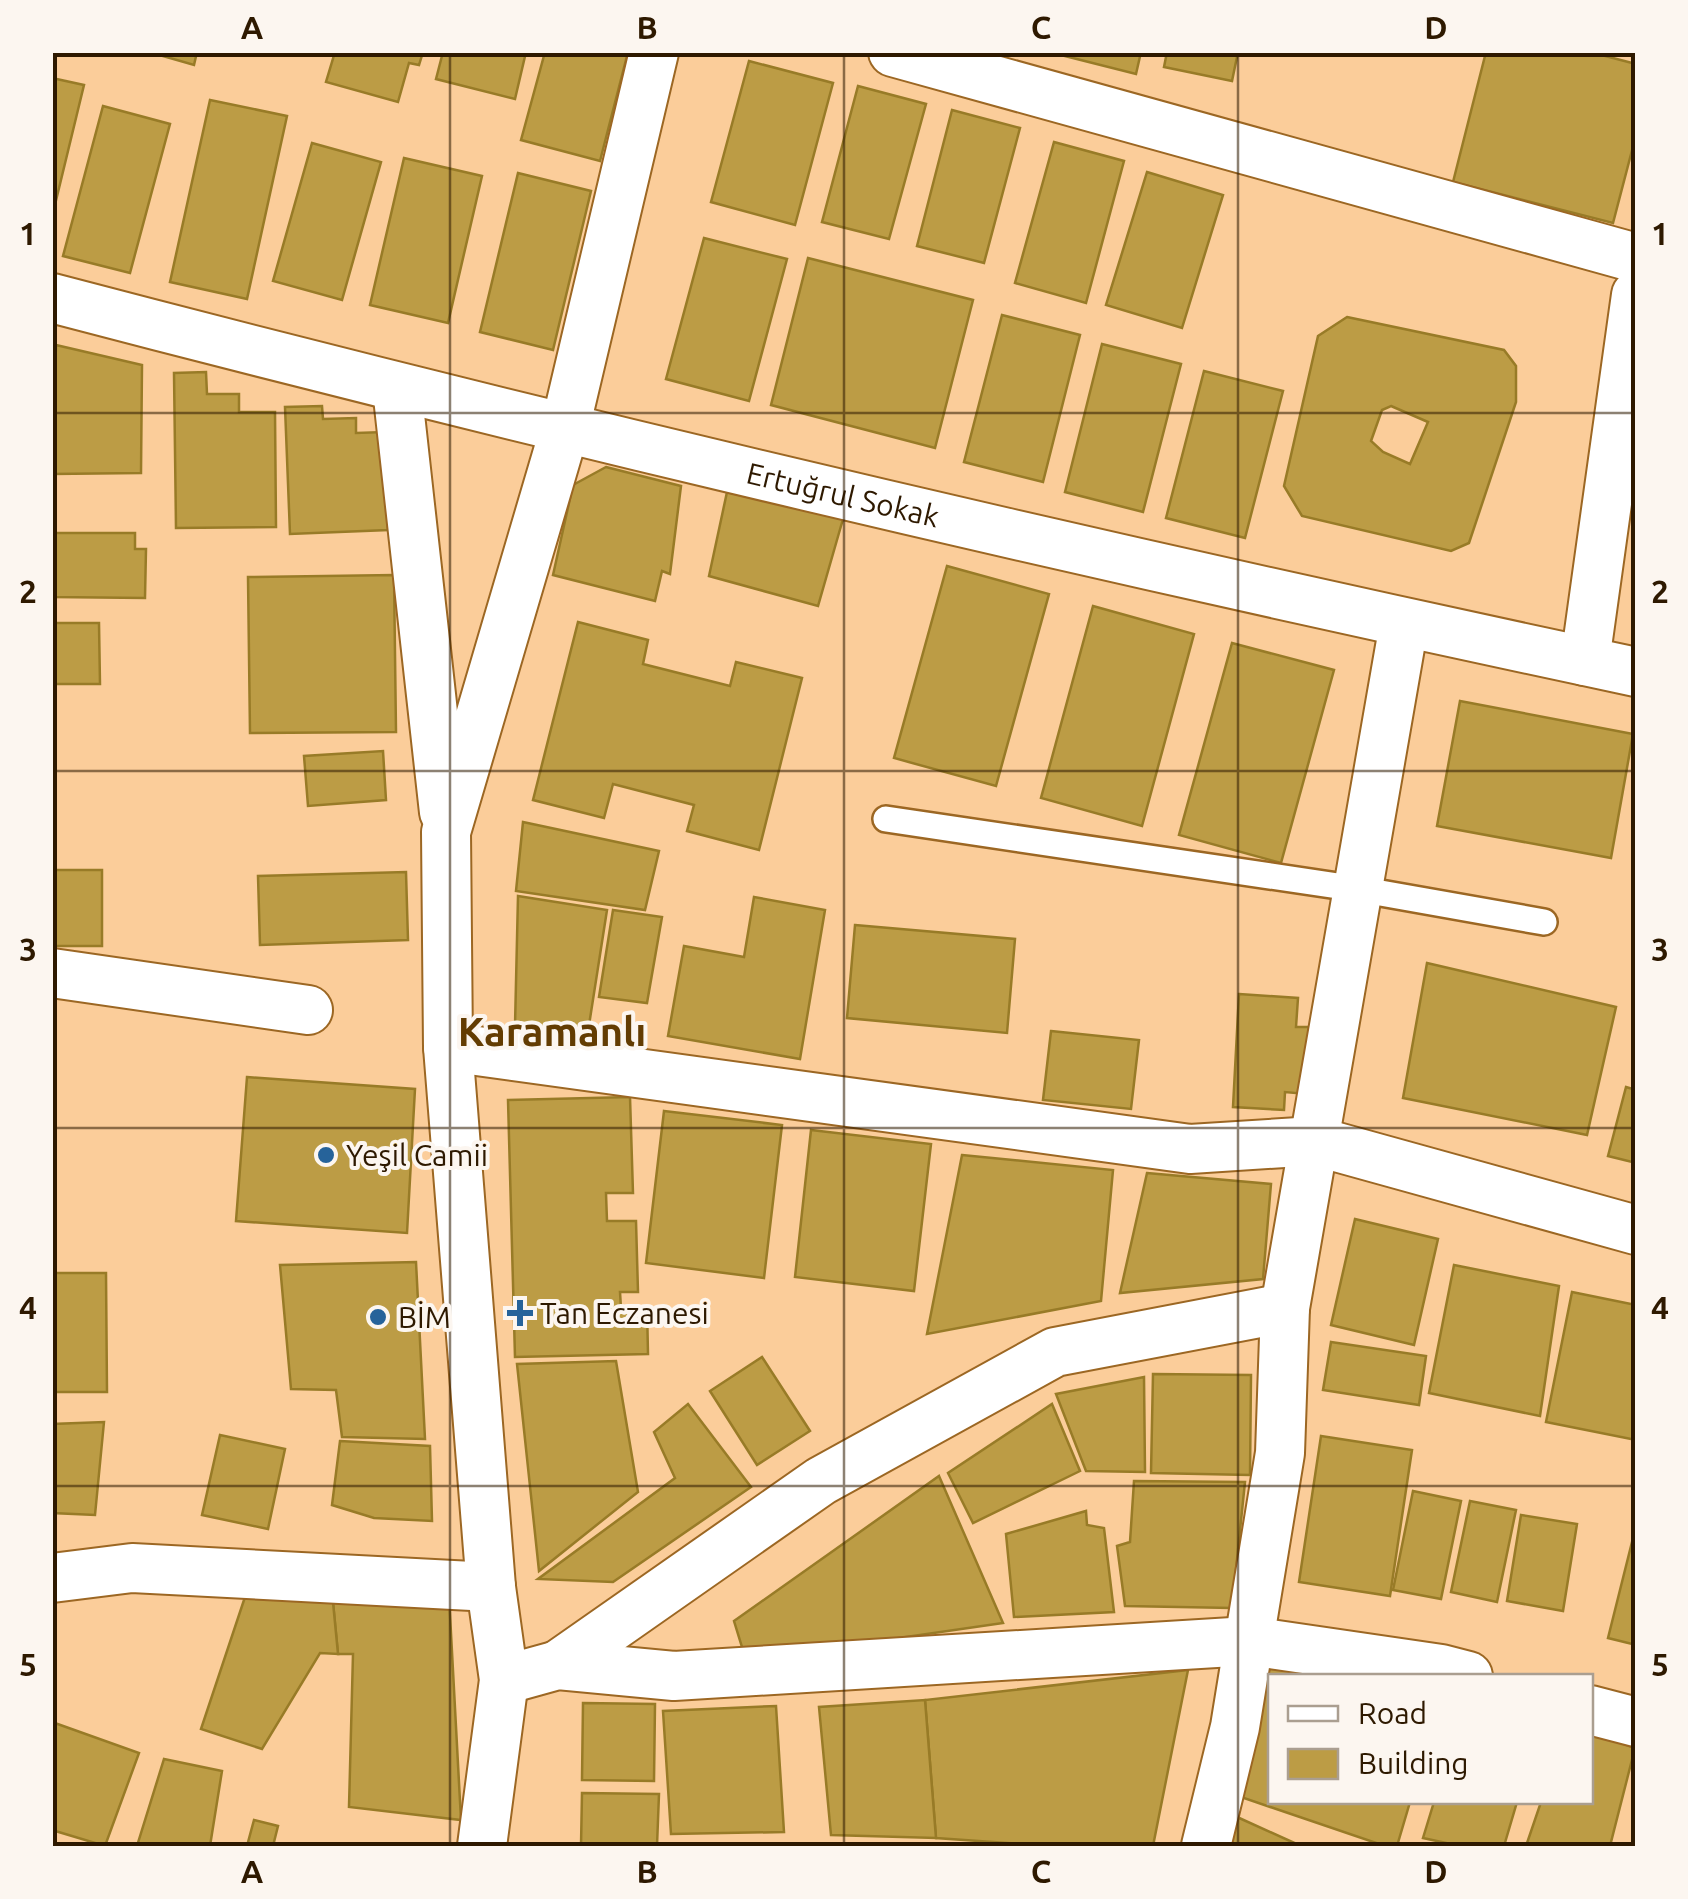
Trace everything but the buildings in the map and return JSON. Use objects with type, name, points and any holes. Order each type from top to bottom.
[{"type":"street","points":[[446,832],[566,428],[654,52]]},
{"type":"street","points":[[893,52],[1636,258]]},
{"type":"street","points":[[1585,661],[1636,295]]},
{"type":"street","name":"Ertuğrul Sokak","points":[[52,298],[566,428],[1404,624],[1636,672]]},
{"type":"street","points":[[397,388],[446,832],[448,1046],[491,1587],[504,1680],[482,1846]]},
{"type":"street","points":[[1206,1846],[1235,1727],[1280,1453],[1285,1308],[1404,624]]},
{"type":"street","points":[[52,973],[308,1010]]},
{"type":"street","points":[[448,1046],[1190,1149],[1314,1141],[1636,1230]]},
{"type":"street","points":[[504,1680],[558,1665],[821,1480],[1055,1352],[1285,1308]]},
{"type":"street","points":[[52,1578],[132,1568],[491,1587]]},
{"type":"street","points":[[558,1665],[674,1676],[1249,1641],[1460,1674]]},
{"type":"street","points":[[1593,1711],[1636,1722]]},
{"type":"lane","points":[[886,819],[1358,889],[1544,922]]},
{"type":"place","name":"Yeşil Camii","points":[[326,1155]]},
{"type":"place","name":"Tan Eczanesi","points":[[520,1313]]},
{"type":"place","name":"BİM","points":[[378,1317]]},
{"type":"district","name":"Karamanlı","points":[[552,1031]]}]
